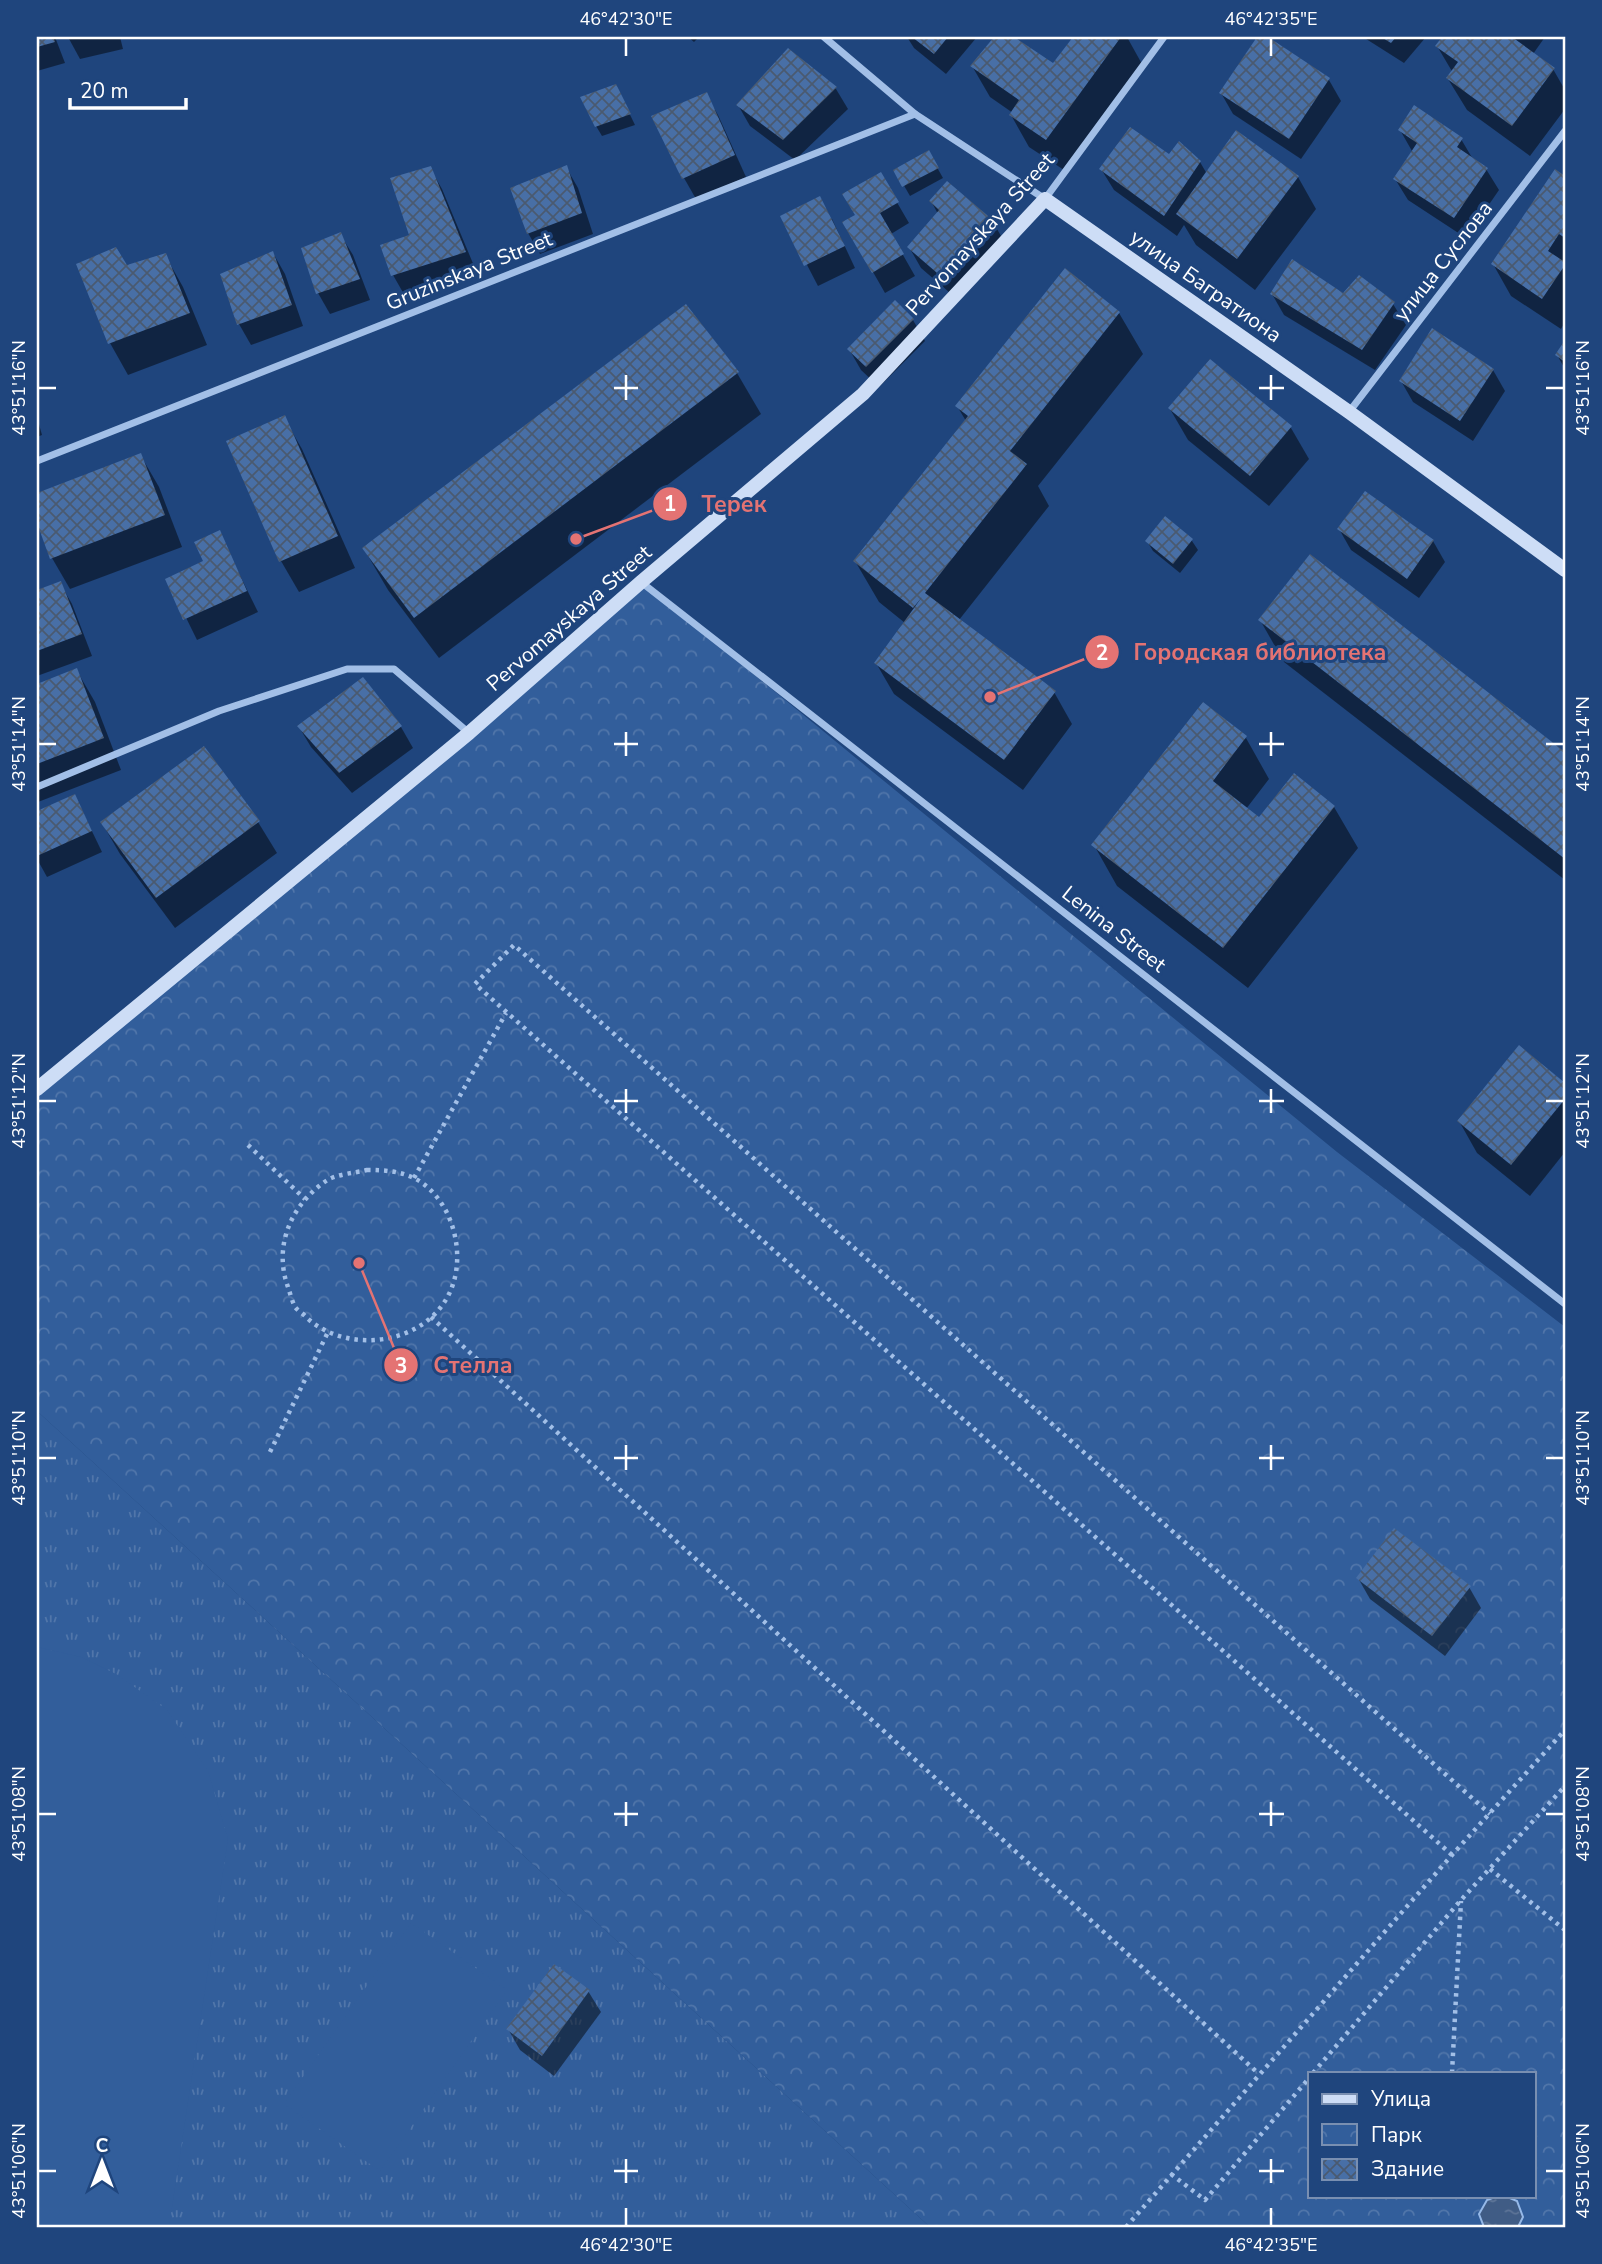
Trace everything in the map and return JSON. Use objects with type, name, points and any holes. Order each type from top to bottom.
[{"type":"main road","name":"улица Багратиона","points":[[1045,199],[1349,412],[1565,570]]},
{"type":"main road","name":"Pervomayskaya Street","points":[[37,1089],[469,733],[641,582],[863,394],[1045,199]]},
{"type":"street","name":"улица Багратиона","points":[[824,37],[915,114],[1045,199]]},
{"type":"street","name":"Pervomayskaya Street","points":[[1045,199],[1164,37]]},
{"type":"street","name":"Gruzinskaya Street","points":[[37,461],[915,114]]},
{"type":"street","name":"улица Суслова","points":[[1349,412],[1565,131]]},
{"type":"street","name":"Lenina Street","points":[[641,582],[1565,1304]]},
{"type":"street","points":[[37,787],[219,711],[347,669],[394,669],[469,733]]},
{"type":"path","points":[[1452,1855],[475,984],[514,945],[1490,1814]]},
{"type":"path","points":[[414,1178],[506,1013]]},
{"type":"path","points":[[248,1145],[305,1199]]},
{"type":"path","points":[[367,1170],[392,1170],[414,1178],[434,1192],[449,1218],[458,1251],[456,1280],[444,1305],[414,1329],[389,1340],[353,1340],[328,1332],[313,1323],[295,1307],[282,1271],[283,1244],[293,1214],[305,1199],[328,1179],[367,1170]]},
{"type":"path","points":[[431,1317],[1259,2074]]},
{"type":"path","points":[[270,1452],[328,1332]]},
{"type":"path","points":[[1126,2227],[1565,1730]]},
{"type":"path","points":[[1314,2072],[1461,1900],[1565,1786]]},
{"type":"path","points":[[1490,1869],[1565,1930]]},
{"type":"path","points":[[1452,2072],[1461,1900]]},
{"type":"path","points":[[1171,2175],[1205,2200],[1308,2079]]},
{"type":"green space","points":[[641,582],[1337,1152],[1565,1327],[1565,2227],[930,2227],[37,1411],[37,1087]]},
{"type":"green space","points":[[37,1411],[930,2227],[37,2227]]},
{"type":"green space","points":[[37,1647],[81,1657],[116,1674],[167,1710],[208,1771],[228,1839],[169,2227],[37,2227]]},
{"type":"green space","points":[[411,1923],[507,1990],[380,2171],[284,2104]]},
{"type":"water","points":[[1510,2198],[1517,2201],[1523,2217],[1518,2227],[1484,2227],[1479,2214],[1487,2200]]},
{"type":"building","points":[[37,37],[53,37],[55,42],[37,47]]},
{"type":"building","points":[[912,37],[948,37],[934,54]]},
{"type":"building","points":[[994,37],[1014,37],[1053,63],[1073,37],[1121,37],[1046,140],[1009,115],[1019,100],[970,66]]},
{"type":"building","points":[[1257,37],[1268,37],[1330,78],[1289,139],[1219,93]]},
{"type":"building","points":[[1381,37],[1396,37],[1391,43]]},
{"type":"building","points":[[1442,37],[1512,37],[1555,68],[1512,126],[1446,78],[1458,62],[1435,46]]},
{"type":"building","points":[[788,48],[837,87],[783,140],[736,105]]},
{"type":"building","points":[[616,84],[631,114],[595,127],[580,97]]},
{"type":"building","points":[[707,92],[735,155],[682,179],[651,116]]},
{"type":"building","points":[[1414,105],[1463,138],[1457,147],[1488,168],[1454,218],[1393,179],[1417,143],[1398,130]]},
{"type":"building","points":[[1130,127],[1169,154],[1179,141],[1201,161],[1164,216],[1099,169]]},
{"type":"building","points":[[1236,130],[1299,176],[1237,259],[1176,214]]},
{"type":"building","points":[[929,150],[939,168],[902,187],[893,170]]},
{"type":"building","points":[[567,165],[582,213],[527,234],[510,188]]},
{"type":"building","points":[[431,166],[466,252],[391,276],[380,245],[409,235],[390,178]]},
{"type":"building","points":[[1555,169],[1565,176],[1565,238],[1559,234],[1548,251],[1565,262],[1565,265],[1542,299],[1491,264]]},
{"type":"building","points":[[881,172],[899,202],[880,213],[904,254],[872,273],[842,222],[855,215],[842,194]]},
{"type":"building","points":[[947,181],[994,221],[944,279],[907,247],[939,210],[929,201]]},
{"type":"building","points":[[820,196],[845,246],[804,266],[780,216]]},
{"type":"building","points":[[341,232],[360,279],[316,294],[301,248]]},
{"type":"building","points":[[116,247],[127,265],[166,253],[190,313],[108,344],[76,264]]},
{"type":"building","points":[[273,251],[292,305],[237,325],[220,274]]},
{"type":"building","points":[[1292,259],[1343,293],[1359,275],[1395,302],[1362,350],[1270,294]]},
{"type":"building","points":[[1065,268],[1120,312],[1010,451],[1027,464],[925,593],[1056,691],[1004,760],[874,663],[922,597],[913,608],[853,561],[968,416],[955,406]]},
{"type":"building","points":[[895,300],[914,319],[866,367],[847,349]]},
{"type":"building","points":[[686,304],[739,372],[414,618],[362,548]]},
{"type":"building","points":[[1432,328],[1494,369],[1460,421],[1399,381]]},
{"type":"building","points":[[1565,340],[1565,362],[1555,355]]},
{"type":"building","points":[[1210,359],[1292,426],[1250,476],[1168,408]]},
{"type":"building","points":[[285,415],[338,536],[279,562],[226,441]]},
{"type":"building","points":[[141,453],[165,515],[50,559],[37,523],[37,493]]},
{"type":"building","points":[[1365,491],[1434,540],[1407,579],[1337,529]]},
{"type":"building","points":[[1165,516],[1193,539],[1173,564],[1145,541]]},
{"type":"building","points":[[220,530],[247,591],[183,620],[165,579],[203,561],[194,542]]},
{"type":"building","points":[[1310,554],[1565,752],[1565,859],[1258,620]]},
{"type":"building","points":[[61,581],[82,634],[37,651],[37,590]]},
{"type":"building","points":[[77,668],[104,738],[37,764],[37,684]]},
{"type":"building","points":[[363,677],[402,726],[339,773],[297,726]]},
{"type":"building","points":[[1203,702],[1247,736],[1213,781],[1259,817],[1294,773],[1335,806],[1223,948],[1091,845]]},
{"type":"building","points":[[204,746],[260,821],[156,898],[100,822]]},
{"type":"building","points":[[75,794],[92,831],[37,856],[37,811]]},
{"type":"building","points":[[1519,1045],[1565,1083],[1565,1099],[1511,1165],[1457,1121]]},
{"type":"building","points":[[1394,1528],[1471,1586],[1432,1636],[1356,1578]]},
{"type":"building","points":[[554,1964],[590,1990],[542,2056],[506,2029]]},
{"type":"place","name":"Терек","points":[[576,539]]},
{"type":"place","name":"Городская библиотека","points":[[990,697]]},
{"type":"place","name":"Стелла","points":[[359,1263]]}]
